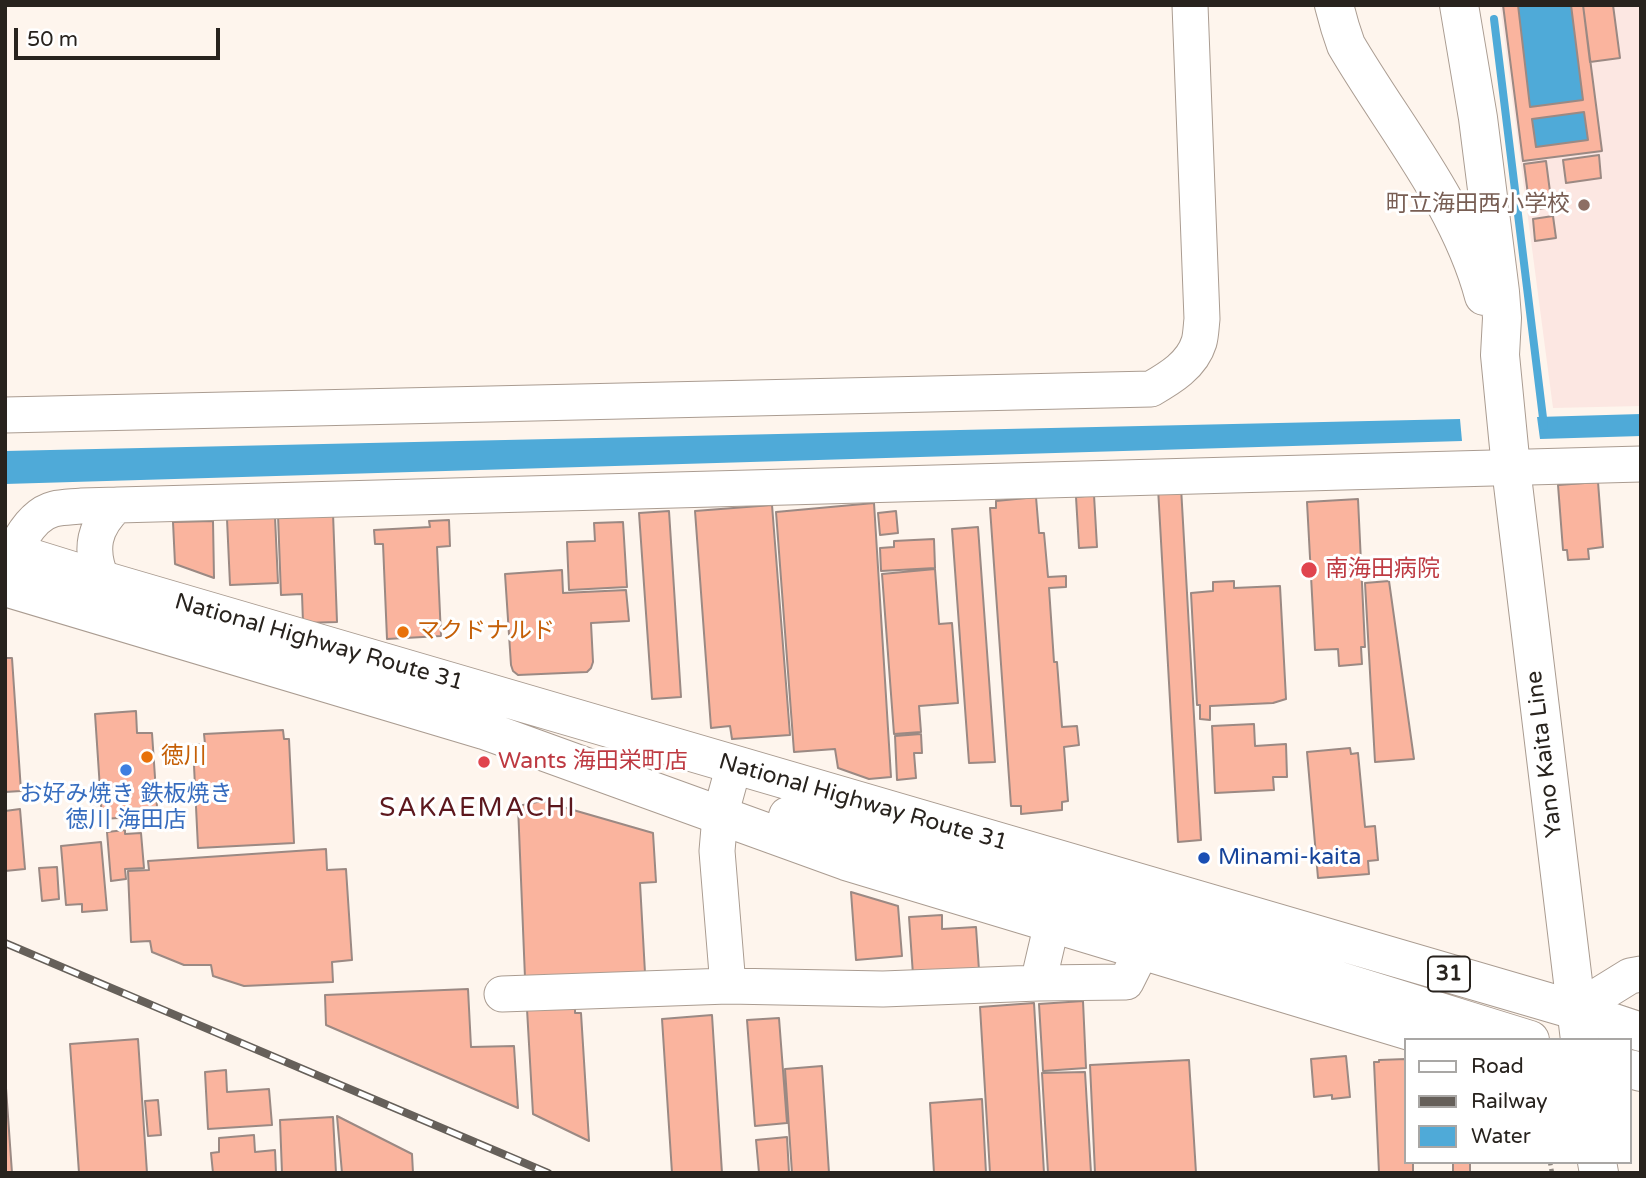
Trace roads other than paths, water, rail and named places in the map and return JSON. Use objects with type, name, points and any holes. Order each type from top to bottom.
[{"type":"main road","name":"Yano Kaita Line","points":[[1334,5],[1346,45],[1459,227],[1479,277],[1500,355]]},
{"type":"main road","name":"Yano Kaita Line","points":[[1459,5],[1480,132],[1500,292],[1500,355],[1510,463],[1578,1025]]},
{"type":"main road","name":"National Highway Route 31","points":[[7,565],[484,730],[726,793],[1578,1025],[1641,1032]]},
{"type":"main road","name":"National Highway Route 31","points":[[7,565],[102,580],[726,793],[846,861],[1433,1038]]},
{"type":"main road","points":[[726,793],[1524,1038]]},
{"type":"street","points":[[5,415],[1151,389],[1173,377],[1188,361],[1199,343],[1202,319],[1190,5]]},
{"type":"street","points":[[7,565],[33,522],[44,513],[62,508],[1510,463],[1641,464]]},
{"type":"street","points":[[102,580],[94,557],[97,533],[101,523],[117,505]]},
{"type":"street","points":[[726,793],[717,851],[728,986]]},
{"type":"street","points":[[1038,983],[1052,923]]},
{"type":"street","points":[[502,994],[728,986],[883,989],[1126,982],[1142,950]]},
{"type":"street","points":[[1578,1025],[1630,976],[1641,974]]},
{"type":"water","points":[[1518,5],[1571,5],[1583,100],[1530,107]]},
{"type":"water","points":[[1584,112],[1588,140],[1536,147],[1532,119]]},
{"type":"water","points":[[1641,414],[1641,436],[1540,439],[1537,417]]},
{"type":"water","points":[[1460,419],[1462,441],[5,484],[5,451]]},
{"type":"waterway","points":[[1494,19],[1544,426]]},
{"type":"railway","points":[[5,943],[548,1173]]},
{"type":"place","name":"町立海田西小学校","points":[[1584,205]]},
{"type":"place","name":"南海田病院","points":[[1309,570]]},
{"type":"place","name":"マクドナルド","points":[[403,632]]},
{"type":"place","name":"徳川","points":[[147,757]]},
{"type":"place","name":"Wants 海田栄町店","points":[[484,762]]},
{"type":"place","name":"お好み焼き 鉄板焼き 徳川 海田店","points":[[126,770]]},
{"type":"place","name":"Minami-kaita","points":[[1204,858]]},
{"type":"district","name":"SAKAEMACHI","points":[[478,809]]}]
